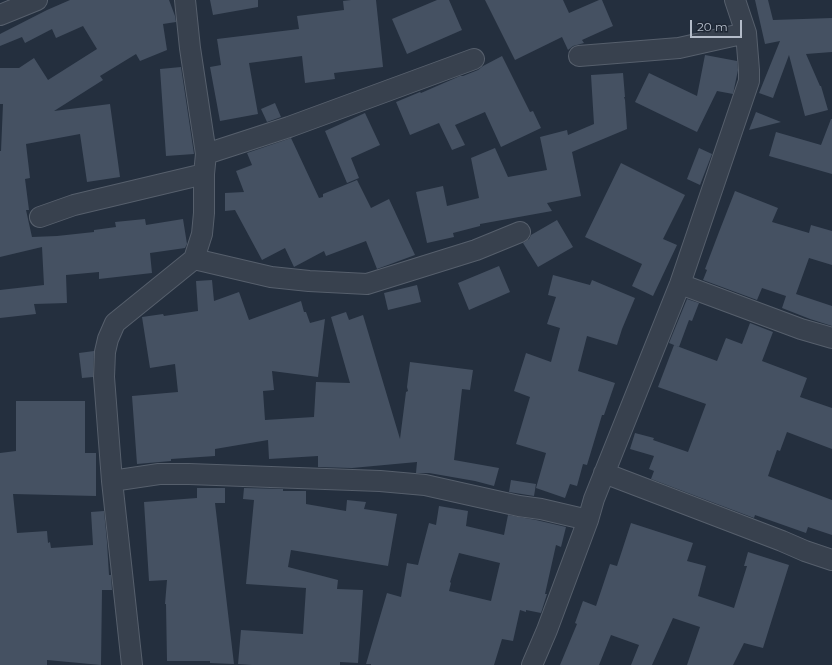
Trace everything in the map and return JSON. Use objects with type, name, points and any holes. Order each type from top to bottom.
[{"type":"street","points":[[0,15],[37,0]]},
{"type":"street","points":[[132,665],[112,480],[104,377],[105,352],[108,338],[114,323],[194,259],[202,234],[206,154],[190,48],[185,0]]},
{"type":"street","points":[[532,665],[588,520],[604,473],[680,284],[749,81],[746,32],[735,0]]},
{"type":"street","points":[[579,56],[679,48],[746,32]]},
{"type":"street","points":[[206,154],[288,127],[474,59]]},
{"type":"street","points":[[40,218],[74,205],[204,174]]},
{"type":"street","points":[[194,259],[271,277],[308,281],[368,284],[476,250],[520,232]]},
{"type":"street","points":[[680,284],[801,330],[832,338]]},
{"type":"street","points":[[604,473],[805,551],[832,560]]},
{"type":"street","points":[[112,480],[160,474],[189,474],[388,481],[425,485],[588,520]]},
{"type":"building","points":[[70,0],[169,0],[176,22],[163,24],[167,50],[140,61],[136,54],[100,76],[103,80],[54,111],[110,104],[120,177],[87,182],[80,134],[26,144],[30,178],[25,179],[29,210],[26,210],[32,237],[94,232],[94,230],[116,227],[115,222],[145,219],[146,225],[183,219],[187,244],[185,248],[150,253],[152,273],[99,279],[99,272],[66,275],[67,303],[34,304],[36,314],[0,318],[0,290],[44,285],[42,247],[0,257],[0,151],[3,104],[0,104],[0,68],[19,68],[34,58],[48,80],[97,49],[83,26],[56,38],[52,29],[25,43],[22,37],[0,46],[0,34]]},
{"type":"building","points":[[210,0],[258,0],[258,7],[213,15]]},
{"type":"building","points":[[376,0],[383,67],[334,73],[335,79],[305,83],[302,56],[249,63],[258,114],[220,121],[210,67],[221,65],[217,39],[299,29],[297,16],[344,10],[343,1]]},
{"type":"building","points":[[437,0],[449,0],[462,30],[407,54],[392,19]]},
{"type":"building","points":[[485,0],[563,0],[569,13],[602,0],[613,26],[582,40],[584,43],[573,46],[568,50],[562,37],[515,60]]},
{"type":"building","points":[[755,0],[768,0],[773,20],[832,18],[832,52],[806,54],[821,86],[828,110],[805,116],[789,55],[773,98],[759,93],[780,41],[765,44]]},
{"type":"building","points":[[705,55],[737,61],[738,70],[733,94],[717,91],[697,132],[635,102],[649,73],[697,96]]},
{"type":"building","points":[[502,56],[530,112],[533,111],[541,128],[501,147],[485,112],[455,125],[465,145],[452,150],[439,123],[410,135],[396,102],[478,70]]},
{"type":"building","points":[[181,67],[194,154],[166,156],[160,69]]},
{"type":"building","points":[[623,73],[627,129],[572,152],[581,196],[547,203],[552,211],[480,224],[480,226],[453,233],[454,237],[427,243],[416,192],[443,186],[447,206],[479,198],[471,158],[495,148],[508,177],[547,170],[540,137],[567,130],[568,135],[594,124],[591,75]]},
{"type":"building","points":[[275,103],[281,117],[267,122],[261,109]]},
{"type":"building","points":[[756,112],[781,122],[749,130]]},
{"type":"building","points":[[365,113],[380,145],[351,158],[359,178],[347,183],[325,131]]},
{"type":"building","points":[[831,119],[832,174],[769,156],[776,132],[821,145]]},
{"type":"building","points":[[291,138],[319,198],[323,197],[323,194],[357,180],[371,208],[389,199],[415,255],[377,269],[366,241],[326,256],[324,251],[294,267],[285,248],[262,260],[235,210],[225,211],[225,193],[244,192],[236,171],[252,165],[247,153]]},
{"type":"building","points":[[699,148],[712,154],[700,185],[687,179]]},
{"type":"building","points":[[621,163],[685,195],[663,239],[677,245],[653,296],[632,286],[642,264],[585,237]]},
{"type":"building","points":[[735,191],[778,208],[772,222],[809,233],[811,225],[832,231],[832,265],[809,258],[796,294],[832,306],[832,326],[782,308],[786,296],[762,288],[757,300],[703,280],[707,270],[705,269]]},
{"type":"building","points":[[557,220],[573,247],[538,267],[523,243],[529,239],[531,235]]},
{"type":"building","points":[[499,266],[510,292],[469,310],[458,283]]},
{"type":"building","points":[[553,275],[590,285],[592,280],[635,298],[617,345],[587,336],[578,371],[615,383],[604,415],[602,415],[587,465],[583,464],[577,486],[570,484],[565,498],[536,488],[546,453],[516,444],[530,397],[514,391],[526,353],[551,362],[560,328],[547,324],[556,297],[548,295]]},
{"type":"building","points":[[212,280],[214,301],[239,292],[249,320],[301,301],[304,312],[306,312],[310,323],[325,319],[318,377],[272,371],[274,390],[263,391],[265,420],[314,417],[316,382],[350,383],[331,317],[346,312],[349,320],[363,315],[400,439],[406,392],[408,391],[407,387],[410,362],[473,370],[470,390],[462,389],[454,460],[499,468],[494,486],[429,473],[416,473],[417,462],[352,468],[318,467],[318,456],[269,459],[268,440],[215,449],[215,456],[171,459],[171,461],[137,464],[132,396],[178,392],[175,364],[150,368],[142,317],[163,314],[164,316],[198,311],[196,281]]},
{"type":"building","points":[[417,285],[421,302],[388,310],[384,293]]},
{"type":"building","points":[[687,299],[699,303],[692,321],[689,320],[679,347],[669,343]]},
{"type":"building","points":[[750,323],[773,332],[762,361],[807,378],[800,397],[832,408],[832,449],[787,432],[780,451],[777,450],[768,476],[832,500],[832,535],[808,527],[806,533],[755,515],[754,518],[651,479],[654,471],[649,469],[654,456],[630,449],[635,433],[654,438],[653,440],[688,452],[706,404],[658,387],[674,345],[717,361],[726,338],[742,344]]},
{"type":"building","points":[[94,351],[93,377],[82,378],[79,353]]},
{"type":"building","points":[[16,401],[85,401],[85,453],[96,453],[96,496],[13,494],[17,533],[47,531],[48,543],[50,542],[51,548],[93,545],[91,512],[104,511],[109,575],[111,575],[112,590],[102,590],[101,665],[47,660],[47,665],[0,665],[0,453],[16,451]]},
{"type":"building","points":[[511,480],[536,484],[534,496],[509,492]]},
{"type":"building","points":[[197,488],[225,488],[225,503],[215,503],[234,664],[210,663],[210,661],[167,661],[165,604],[167,580],[149,581],[144,502],[197,498]]},
{"type":"building","points":[[244,488],[306,491],[306,504],[346,511],[347,500],[366,502],[364,509],[397,514],[388,566],[291,550],[288,567],[338,580],[337,589],[363,590],[358,663],[340,662],[340,665],[238,664],[241,630],[303,634],[306,588],[246,584],[254,500],[243,499]]},
{"type":"building","points":[[439,506],[468,511],[466,526],[504,535],[508,515],[566,527],[561,547],[556,545],[545,594],[547,594],[541,613],[520,610],[513,641],[502,639],[494,665],[366,664],[387,593],[401,597],[407,563],[418,565],[429,523],[436,525]],"holes":[[[459,553],[500,563],[491,601],[449,591],[450,582]]]},
{"type":"building","points":[[631,523],[693,543],[687,561],[706,566],[698,596],[734,608],[747,566],[744,566],[748,552],[789,565],[763,648],[744,643],[733,665],[687,665],[700,627],[673,618],[652,665],[631,665],[639,645],[611,635],[599,665],[560,665],[577,624],[575,623],[583,601],[596,606],[610,564],[617,566]]}]
